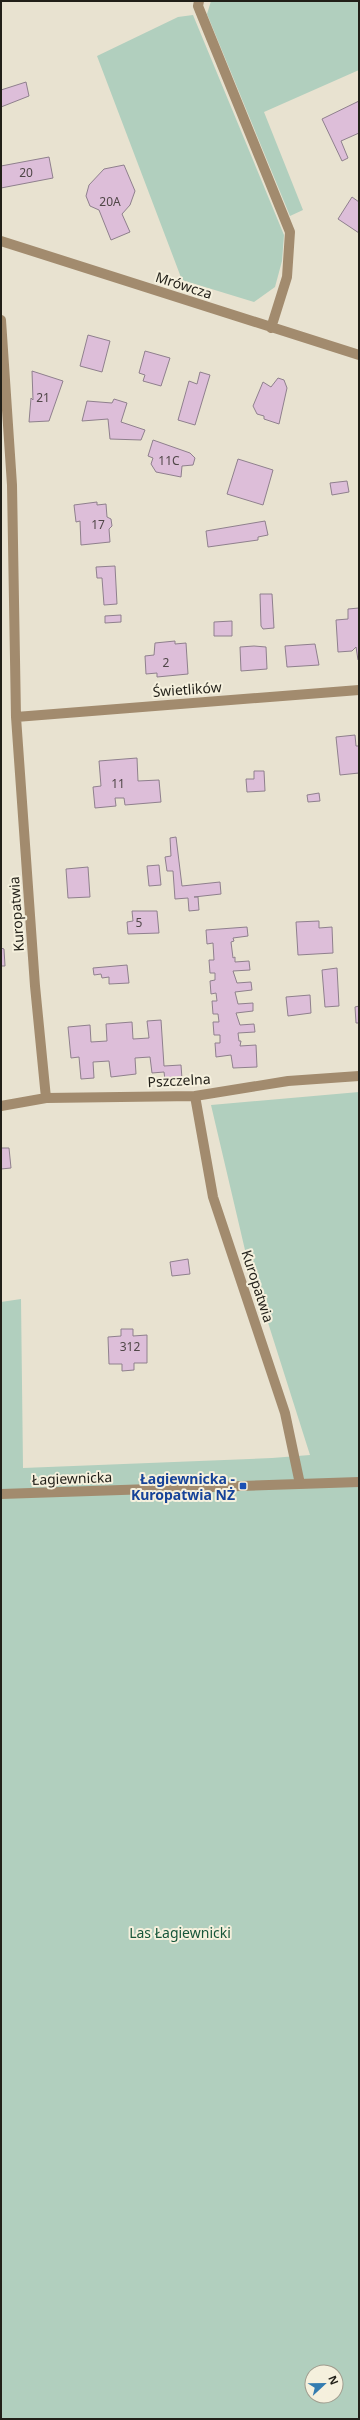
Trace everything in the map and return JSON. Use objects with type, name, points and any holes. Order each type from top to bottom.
[{"type":"street","points":[[199,1],[198,6],[290,232],[287,277],[271,328]]},
{"type":"street","name":"Mrówcza","points":[[1,242],[359,355]]},
{"type":"street","name":"Kuropatwia","points":[[1,320],[12,485],[16,717],[35,986],[46,1098]]},
{"type":"street","name":"Świetlików","points":[[16,717],[359,690]]},
{"type":"street","name":"Pszczelna","points":[[1,1106],[46,1098],[195,1096],[288,1081],[359,1076]]},
{"type":"street","name":"Kuropatwia","points":[[195,1096],[213,1197],[285,1413],[300,1484]]},
{"type":"street","name":"Łagiewnicka","points":[[1,1494],[359,1482]]},
{"type":"green space","points":[[211,1],[359,1],[359,70],[264,112],[303,210],[290,216],[207,14]]},
{"type":"green space","points":[[193,15],[284,235],[282,261],[275,287],[254,302],[182,280],[97,56],[178,17]]},
{"type":"green space","name":"Las Łagiewnicki","points":[[359,1092],[359,2419],[1,2419],[1,1302],[21,1299],[23,1468],[272,1458],[310,1455],[245,1250],[211,1105]]},
{"type":"building","points":[[26,82],[29,96],[1,107],[1,90]]},
{"type":"building","points":[[359,101],[359,133],[341,141],[348,158],[342,161],[322,119]]},
{"type":"building","points":[[49,157],[53,178],[1,188],[1,166]]},
{"type":"building","points":[[124,165],[135,191],[130,205],[122,214],[130,232],[111,240],[99,210],[90,206],[86,196],[89,185],[104,169]]},
{"type":"building","points":[[352,197],[359,202],[359,233],[338,219]]},
{"type":"building","points":[[88,335],[110,341],[102,372],[80,366]]},
{"type":"building","points":[[145,351],[170,358],[161,386],[143,381],[145,375],[139,373]]},
{"type":"building","points":[[32,371],[63,381],[49,421],[29,422],[31,398],[33,400]]},
{"type":"building","points":[[200,372],[210,375],[195,425],[178,420],[189,381],[197,384]]},
{"type":"building","points":[[278,378],[284,380],[287,388],[279,424],[264,419],[264,416],[257,414],[253,406],[263,382],[271,387]]},
{"type":"building","points":[[114,399],[127,403],[121,422],[145,430],[141,440],[110,439],[108,419],[82,421],[87,401],[112,403]]},
{"type":"building","points":[[153,440],[190,453],[195,458],[193,465],[182,466],[181,477],[156,472],[151,464],[153,458],[148,456]]},
{"type":"building","points":[[238,459],[273,470],[263,505],[227,494]]},
{"type":"building","points":[[347,481],[349,492],[332,495],[330,483]]},
{"type":"building","points":[[97,502],[97,505],[106,504],[107,517],[111,519],[112,526],[109,529],[110,542],[81,545],[80,521],[76,522],[74,505]]},
{"type":"building","points":[[265,521],[268,535],[258,537],[258,540],[208,547],[206,531]]},
{"type":"building","points":[[115,566],[117,604],[104,605],[102,578],[97,578],[96,567]]},
{"type":"building","points":[[260,594],[272,594],[274,628],[263,629],[261,626]]},
{"type":"building","points":[[359,608],[358,660],[356,647],[352,651],[338,652],[336,620],[348,619],[348,609]]},
{"type":"building","points":[[121,615],[121,622],[105,623],[105,616]]},
{"type":"building","points":[[232,621],[232,636],[214,636],[214,622]]},
{"type":"building","points":[[175,641],[175,644],[186,643],[188,674],[157,677],[157,673],[146,674],[145,656],[154,655],[155,643]]},
{"type":"building","points":[[315,644],[319,665],[287,667],[285,646]]},
{"type":"building","points":[[240,647],[266,647],[267,669],[241,671]]},
{"type":"building","points":[[355,735],[356,746],[359,746],[359,773],[340,775],[336,737]]},
{"type":"building","points":[[137,758],[138,781],[159,780],[161,802],[125,805],[124,798],[115,798],[116,806],[95,808],[93,787],[101,786],[99,761]]},
{"type":"building","points":[[254,771],[264,771],[265,791],[247,792],[246,779],[254,779]]},
{"type":"building","points":[[319,793],[320,801],[308,802],[307,795]]},
{"type":"building","points":[[176,837],[182,886],[220,882],[221,894],[194,897],[198,897],[199,910],[189,911],[188,898],[175,899],[173,871],[167,871],[165,857],[171,856],[170,838]]},
{"type":"building","points":[[159,865],[161,885],[149,886],[147,866]]},
{"type":"building","points":[[88,867],[90,897],[68,898],[66,869]]},
{"type":"building","points":[[132,911],[157,911],[159,933],[128,934],[127,922],[133,921]]},
{"type":"building","points":[[319,921],[319,928],[332,927],[333,953],[298,955],[296,922]]},
{"type":"building","points":[[247,927],[248,936],[233,938],[234,941],[231,942],[235,962],[249,961],[250,970],[233,971],[237,983],[251,982],[252,990],[235,992],[238,1004],[253,1003],[253,1011],[236,1013],[240,1025],[254,1024],[255,1032],[238,1033],[239,1041],[241,1041],[240,1046],[256,1045],[257,1067],[233,1068],[231,1055],[216,1057],[215,1043],[220,1043],[220,1035],[214,1035],[213,1022],[219,1022],[218,1014],[213,1014],[212,1001],[217,1001],[216,993],[211,994],[210,981],[215,980],[215,973],[210,973],[209,960],[214,960],[213,943],[207,944],[206,930]]},
{"type":"building","points":[[1,948],[4,949],[5,966],[1,966]]},
{"type":"building","points":[[127,965],[129,983],[109,984],[109,977],[102,978],[101,974],[94,975],[93,968]]},
{"type":"building","points":[[337,968],[339,1006],[325,1007],[322,970]]},
{"type":"building","points":[[310,995],[311,1013],[288,1016],[286,997]]},
{"type":"building","points":[[359,1006],[359,1023],[356,1023],[355,1007]]},
{"type":"building","points":[[161,1020],[164,1066],[181,1065],[182,1079],[165,1080],[164,1072],[152,1073],[150,1057],[135,1058],[136,1074],[111,1077],[109,1061],[93,1062],[94,1078],[81,1079],[79,1057],[71,1058],[68,1027],[90,1025],[91,1042],[107,1041],[106,1024],[132,1022],[133,1039],[149,1038],[147,1021]]},
{"type":"building","points":[[1,1148],[9,1148],[11,1168],[1,1169]]},
{"type":"building","points":[[188,1259],[190,1274],[172,1276],[170,1262]]},
{"type":"building","points":[[121,1329],[133,1329],[133,1336],[147,1335],[147,1363],[134,1363],[134,1370],[122,1371],[122,1364],[109,1364],[108,1337],[121,1336]]},
{"type":"place","name":"Łagiewnicka - Kuropatwia NŻ","points":[[243,1486]]}]
